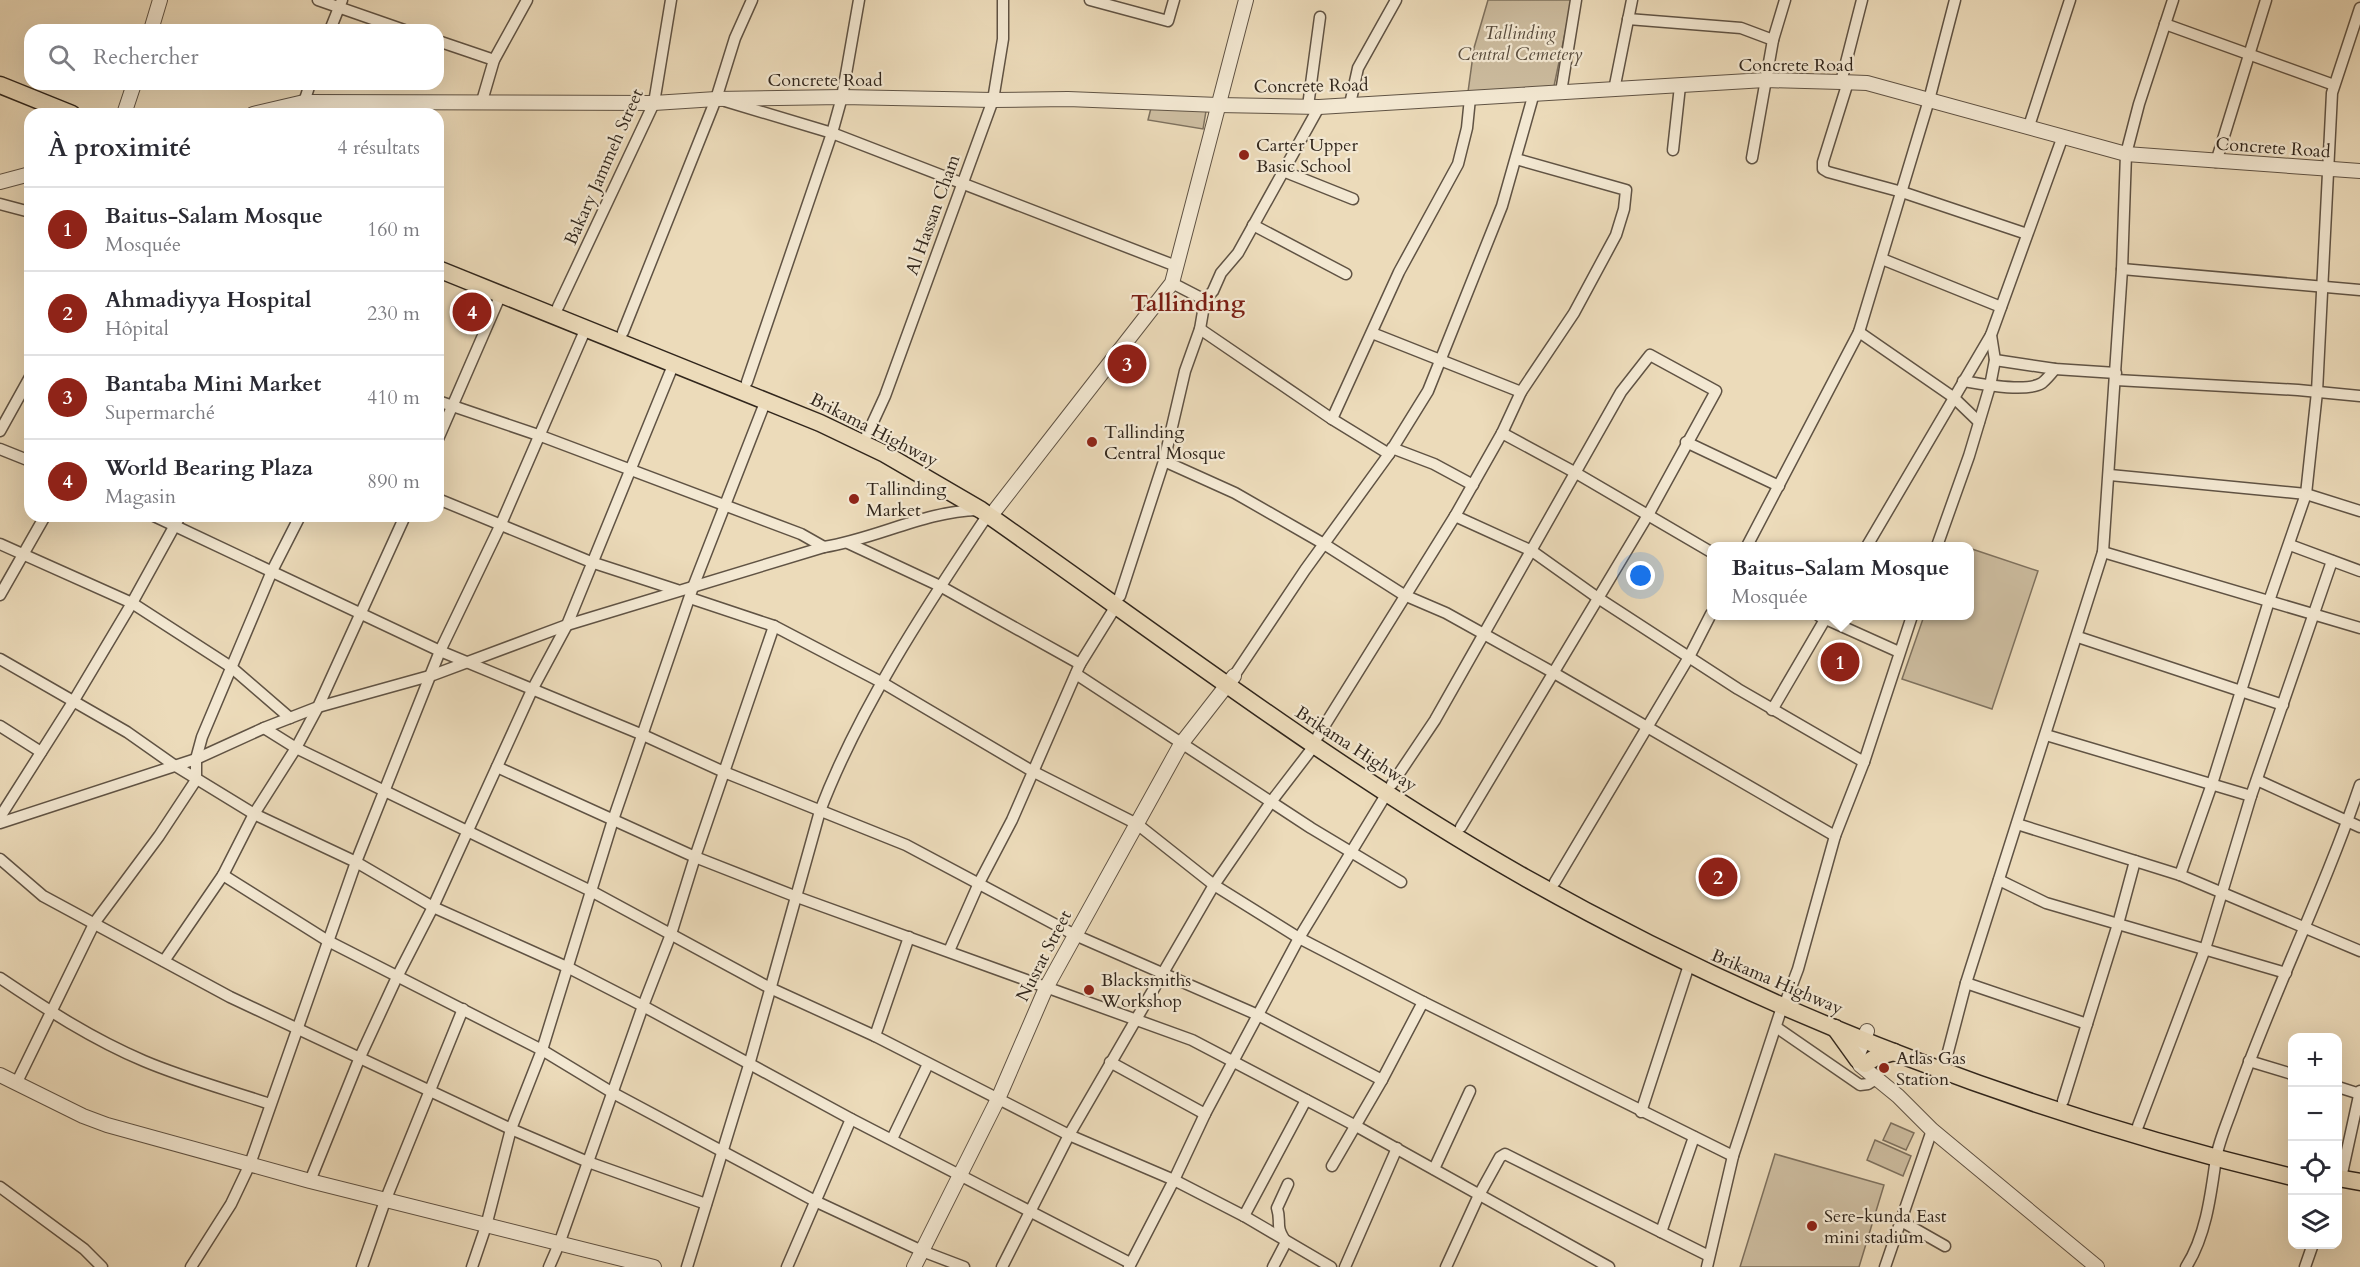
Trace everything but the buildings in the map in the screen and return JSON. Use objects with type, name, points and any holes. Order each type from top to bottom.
[{"type":"highway","points":[[0,85],[38,108]]},
{"type":"highway","points":[[0,97],[37,108]]},
{"type":"highway","name":"Brikama Highway","points":[[444,261],[796,402],[917,460],[1316,741],[1389,789],[1525,877],[1689,965],[2051,1109],[2217,1154],[2288,1166]]},
{"type":"highway","name":"Brikama Highway","points":[[444,271],[820,423],[885,454],[989,512]]},
{"type":"highway","name":"Brikama Highway","points":[[1389,789],[1461,827],[1555,882],[1834,1028],[1870,1037],[1894,1052],[2063,1101],[2288,1177]]},
{"type":"highway","points":[[1834,1028],[1862,1064],[1894,1052]]},
{"type":"highway","points":[[2342,1181],[2360,1182]]},
{"type":"highway","points":[[2342,1183],[2360,1193]]},
{"type":"street","points":[[153,24],[160,0]]},
{"type":"street","points":[[318,0],[340,4],[389,24]]},
{"type":"street","points":[[482,101],[494,60],[527,0]]},
{"type":"street","name":"Bakary Jammeh Street","points":[[558,306],[654,103],[670,0]]},
{"type":"street","points":[[623,332],[716,99],[735,38],[752,0]]},
{"type":"street","points":[[747,382],[832,133],[842,97],[859,0]]},
{"type":"street","name":"Al Hassan Cham","points":[[867,435],[885,396],[993,100],[1003,39],[1003,0]]},
{"type":"street","points":[[1090,0],[1168,21],[1174,0]]},
{"type":"street","points":[[687,1267],[749,1065],[820,811],[834,775],[883,683],[940,585],[989,512],[1172,283],[1245,0]]},
{"type":"street","points":[[1350,104],[1358,68],[1396,0]]},
{"type":"street","points":[[1562,92],[1576,0]]},
{"type":"street","points":[[1614,90],[1632,0]]},
{"type":"street","points":[[1752,159],[1773,40],[1785,0]]},
{"type":"street","points":[[1862,0],[1845,82],[1823,169],[1902,192],[2026,234]]},
{"type":"street","points":[[1749,542],[1859,332],[1929,100],[1955,0]]},
{"type":"street","points":[[2029,126],[2070,0]]},
{"type":"street","points":[[1945,1067],[1966,983],[2078,637],[2103,552],[2116,377],[2126,154],[2173,0]]},
{"type":"street","points":[[2216,162],[2266,0]]},
{"type":"street","points":[[332,24],[340,4]]},
{"type":"street","points":[[2180,875],[2306,495],[2317,392],[2327,169],[2334,85],[2360,8]]},
{"type":"street","points":[[949,951],[979,883],[1012,819],[1078,669],[1118,601],[1164,461],[1185,371],[1200,328],[1205,300],[1213,291],[1221,273],[1238,253],[1283,171],[1313,106],[1320,17]]},
{"type":"street","points":[[1628,19],[1741,28],[1773,40]]},
{"type":"street","points":[[2165,24],[2248,56],[2334,85]]},
{"type":"street","points":[[444,43],[494,60]]},
{"type":"street","name":"Concrete Road","points":[[278,108],[304,102],[654,103],[716,99],[842,97],[1068,99],[1313,106],[1765,80],[1845,82],[1867,83],[2126,154],[2360,171]]},
{"type":"street","points":[[1673,150],[1680,86]]},
{"type":"street","points":[[126,108],[132,90]]},
{"type":"street","points":[[304,102],[308,90]]},
{"type":"street","points":[[1231,680],[1390,451],[1428,391],[1502,206],[1534,93]]},
{"type":"street","points":[[1332,419],[1399,272],[1458,164],[1467,128],[1470,98]]},
{"type":"street","points":[[716,99],[832,133],[1176,266]]},
{"type":"street","points":[[1869,542],[1991,335],[2063,136]]},
{"type":"street","points":[[1002,1267],[1069,1135],[1134,1020],[1165,973],[1215,885],[1271,802],[1316,741],[1404,595],[1455,516],[1502,433],[1521,392],[1574,313],[1616,235],[1627,195],[1626,190],[1516,159]]},
{"type":"street","points":[[1283,171],[1353,199]]},
{"type":"street","points":[[0,182],[24,176]]},
{"type":"street","points":[[0,204],[24,210]]},
{"type":"street","points":[[1253,225],[1346,274]]},
{"type":"street","points":[[1882,259],[2001,307]]},
{"type":"street","points":[[2122,269],[2360,290]]},
{"type":"street","points":[[1172,283],[1205,300]]},
{"type":"street","points":[[444,425],[501,294]]},
{"type":"street","points":[[191,1267],[231,1204],[250,1164],[356,862],[433,675],[440,651],[501,524],[586,328]]},
{"type":"street","points":[[1200,328],[1332,419],[1390,451],[1434,464],[1473,485]]},
{"type":"street","points":[[1859,332],[1953,398],[1978,422]]},
{"type":"street","points":[[1372,333],[1521,392]]},
{"type":"street","points":[[1938,542],[1990,386],[1995,360],[1991,335]]},
{"type":"street","points":[[0,659],[127,732],[196,780],[254,814],[356,862],[433,907],[568,968],[643,1006],[749,1065],[1129,1265],[1174,1180],[1205,1114],[1299,938],[1389,789],[1435,720],[1621,392],[1650,355],[1716,391],[1648,515],[1461,827]]},
{"type":"street","points":[[1995,360],[2116,377],[2360,396]]},
{"type":"street","points":[[310,1181],[360,1057],[433,907],[532,690],[567,625],[674,363]]},
{"type":"street","points":[[1963,381],[1990,386],[2029,387],[2041,384],[2055,369]]},
{"type":"street","points":[[0,431],[24,388]]},
{"type":"street","points":[[472,1267],[486,1226],[511,1129],[542,1050],[613,820],[693,587],[766,400]]},
{"type":"street","points":[[444,403],[540,436],[801,534],[824,547]]},
{"type":"street","points":[[1502,433],[1576,473],[1707,550]]},
{"type":"street","points":[[1686,442],[1779,486]]},
{"type":"street","points":[[0,449],[24,459]]},
{"type":"street","points":[[1164,461],[1235,493],[1324,544],[1404,595],[1446,613],[1554,673],[1835,836]]},
{"type":"street","points":[[2110,475],[2306,495],[2360,511]]},
{"type":"street","points":[[444,501],[591,562],[677,590]]},
{"type":"street","points":[[0,823],[196,759],[264,728],[318,707],[433,675],[567,625],[677,590],[951,512],[989,512]]},
{"type":"street","points":[[1455,516],[1532,551],[1598,598],[1772,710],[1864,762]]},
{"type":"street","points":[[0,595],[42,522]]},
{"type":"street","points":[[0,817],[73,702],[132,603],[176,522]]},
{"type":"street","points":[[179,522],[272,571],[440,651],[469,661],[532,690],[643,735],[724,772],[906,845],[1075,935],[1258,1015],[1382,1080]]},
{"type":"street","points":[[16,1084],[95,922],[159,836],[196,780],[196,759],[202,737],[272,571],[297,522]]},
{"type":"street","points":[[164,962],[223,875],[254,814],[296,748],[318,707],[402,522]]},
{"type":"street","points":[[848,543],[940,585],[1078,669],[1181,744],[1401,882]]},
{"type":"street","points":[[0,544],[132,603],[231,668],[290,718]]},
{"type":"street","points":[[2290,545],[2360,570]]},
{"type":"street","points":[[2103,552],[2360,628]]},
{"type":"street","points":[[2138,1126],[2205,949],[2251,795],[2331,561]]},
{"type":"street","points":[[690,598],[774,626],[883,683],[1032,771],[1137,824],[1215,885],[1299,938],[1641,1112],[1733,1156]]},
{"type":"street","points":[[1555,882],[1689,657],[1708,620]]},
{"type":"street","points":[[1772,710],[1822,620]]},
{"type":"street","points":[[1830,620],[1899,652]]},
{"type":"street","points":[[1446,1267],[1479,1195],[1500,1157],[1508,1155],[1661,1232],[1708,1262],[1733,1156],[1784,1002],[1798,969],[1835,836],[1864,762],[1910,620]]},
{"type":"street","points":[[549,1267],[671,934],[774,626]]},
{"type":"street","points":[[2078,637],[2283,705]]},
{"type":"street","name":"Nusrat Street","points":[[914,1267],[998,1099],[1046,988],[1181,744],[1231,680]]},
{"type":"street","points":[[0,726],[40,752]]},
{"type":"street","points":[[264,728],[296,748],[591,891],[770,988],[875,1036],[1069,1135],[1174,1180],[1244,1216],[1330,1267]]},
{"type":"street","points":[[2046,735],[2251,795]]},
{"type":"street","points":[[497,767],[695,858],[1192,1040],[1397,1148],[1609,1267]]},
{"type":"street","points":[[2257,780],[2360,827]]},
{"type":"street","points":[[2186,1267],[2195,1253],[2215,1174],[2217,1154],[2249,1061],[2305,928],[2360,785]]},
{"type":"street","points":[[2017,824],[2180,875],[2360,951]]},
{"type":"street","points":[[0,859],[43,896],[95,922],[230,997],[511,1129],[588,1162],[706,1204]]},
{"type":"street","points":[[2063,1101],[2118,924],[2135,861]]},
{"type":"street","points":[[223,875],[328,941],[542,1050],[613,1093],[817,1202],[922,1251],[964,1267]]},
{"type":"street","points":[[1999,880],[2046,903],[2286,974]]},
{"type":"street","points":[[875,1036],[909,937]]},
{"type":"street","points":[[1641,1112],[1689,965]]},
{"type":"street","points":[[0,978],[51,1012],[96,1038],[144,1061],[270,1104]]},
{"type":"street","points":[[1966,983],[2087,1024]]},
{"type":"street","points":[[1332,1166],[1382,1080],[1423,1002]]},
{"type":"street","points":[[362,1267],[385,1201],[463,1009]]},
{"type":"street","points":[[1776,1027],[1860,1085],[1868,1084],[1876,1079]]},
{"type":"street","points":[[1870,1037],[1862,1064],[1876,1079],[1898,1096],[1932,1130],[2097,1267]]},
{"type":"street","points":[[2249,1061],[2288,1073]]},
{"type":"street","points":[[1110,1062],[1205,1114]]},
{"type":"street","points":[[892,1139],[928,1064]]},
{"type":"street","points":[[0,1075],[82,1116],[107,1125],[385,1201],[654,1267]]},
{"type":"street","points":[[2342,1088],[2360,1093],[2342,1165]]},
{"type":"street","points":[[1434,1169],[1470,1091]]},
{"type":"street","points":[[1244,1216],[1306,1100]]},
{"type":"street","points":[[787,1267],[851,1119]]},
{"type":"street","points":[[1885,1267],[1932,1130]]},
{"type":"street","points":[[1661,1232],[1694,1137]]},
{"type":"street","points":[[1345,1267],[1397,1148]]},
{"type":"street","points":[[1286,1242],[1277,1225],[1279,1214],[1276,1208],[1288,1184]]},
{"type":"street","points":[[0,1187],[84,1249],[102,1267]]},
{"type":"street","points":[[1901,1221],[1945,1246]]},
{"type":"street","points":[[1273,1267],[1286,1242]]},
{"type":"street","points":[[2305,1267],[2312,1249]]},
{"type":"green space","name":"Tallinding Central Cemetery","points":[[1488,0],[1572,0],[1554,86],[1468,92],[1474,48]]},
{"type":"green space","points":[[1152,104],[1207,105],[1203,129],[1148,120]]},
{"type":"green space","points":[[1974,550],[2038,571],[1992,709],[1902,679],[1923,620],[1974,620]]},
{"type":"green space","points":[[1891,1123],[1914,1133],[1906,1150],[1883,1140]]},
{"type":"green space","points":[[1875,1140],[1911,1156],[1903,1176],[1867,1160]]},
{"type":"green space","name":"Sere-kunda East mini stadium","points":[[1775,1154],[1884,1185],[1859,1267],[1740,1267]]},
{"type":"place","name":"Carter Upper Basic School","points":[[1244,155]]},
{"type":"place","name":"World Bearing Plaza","points":[[472,312]]},
{"type":"place","name":"Bantaba Mini Market","points":[[1127,364]]},
{"type":"place","name":"Tallinding Central Mosque","points":[[1092,442]]},
{"type":"place","name":"Tallinding Market","points":[[854,499]]},
{"type":"place","name":"Baitus-Salam Mosque","points":[[1840,662]]},
{"type":"place","name":"Ahmadiyya Hospital","points":[[1718,877]]},
{"type":"place","name":"Blacksmiths Workshop","points":[[1089,990]]},
{"type":"place","name":"Atlas Gas Station","points":[[1884,1068]]},
{"type":"place","name":"Sere-kunda East mini stadium","points":[[1812,1226]]},
{"type":"district","name":"Tallinding","points":[[1188,303]]}]
